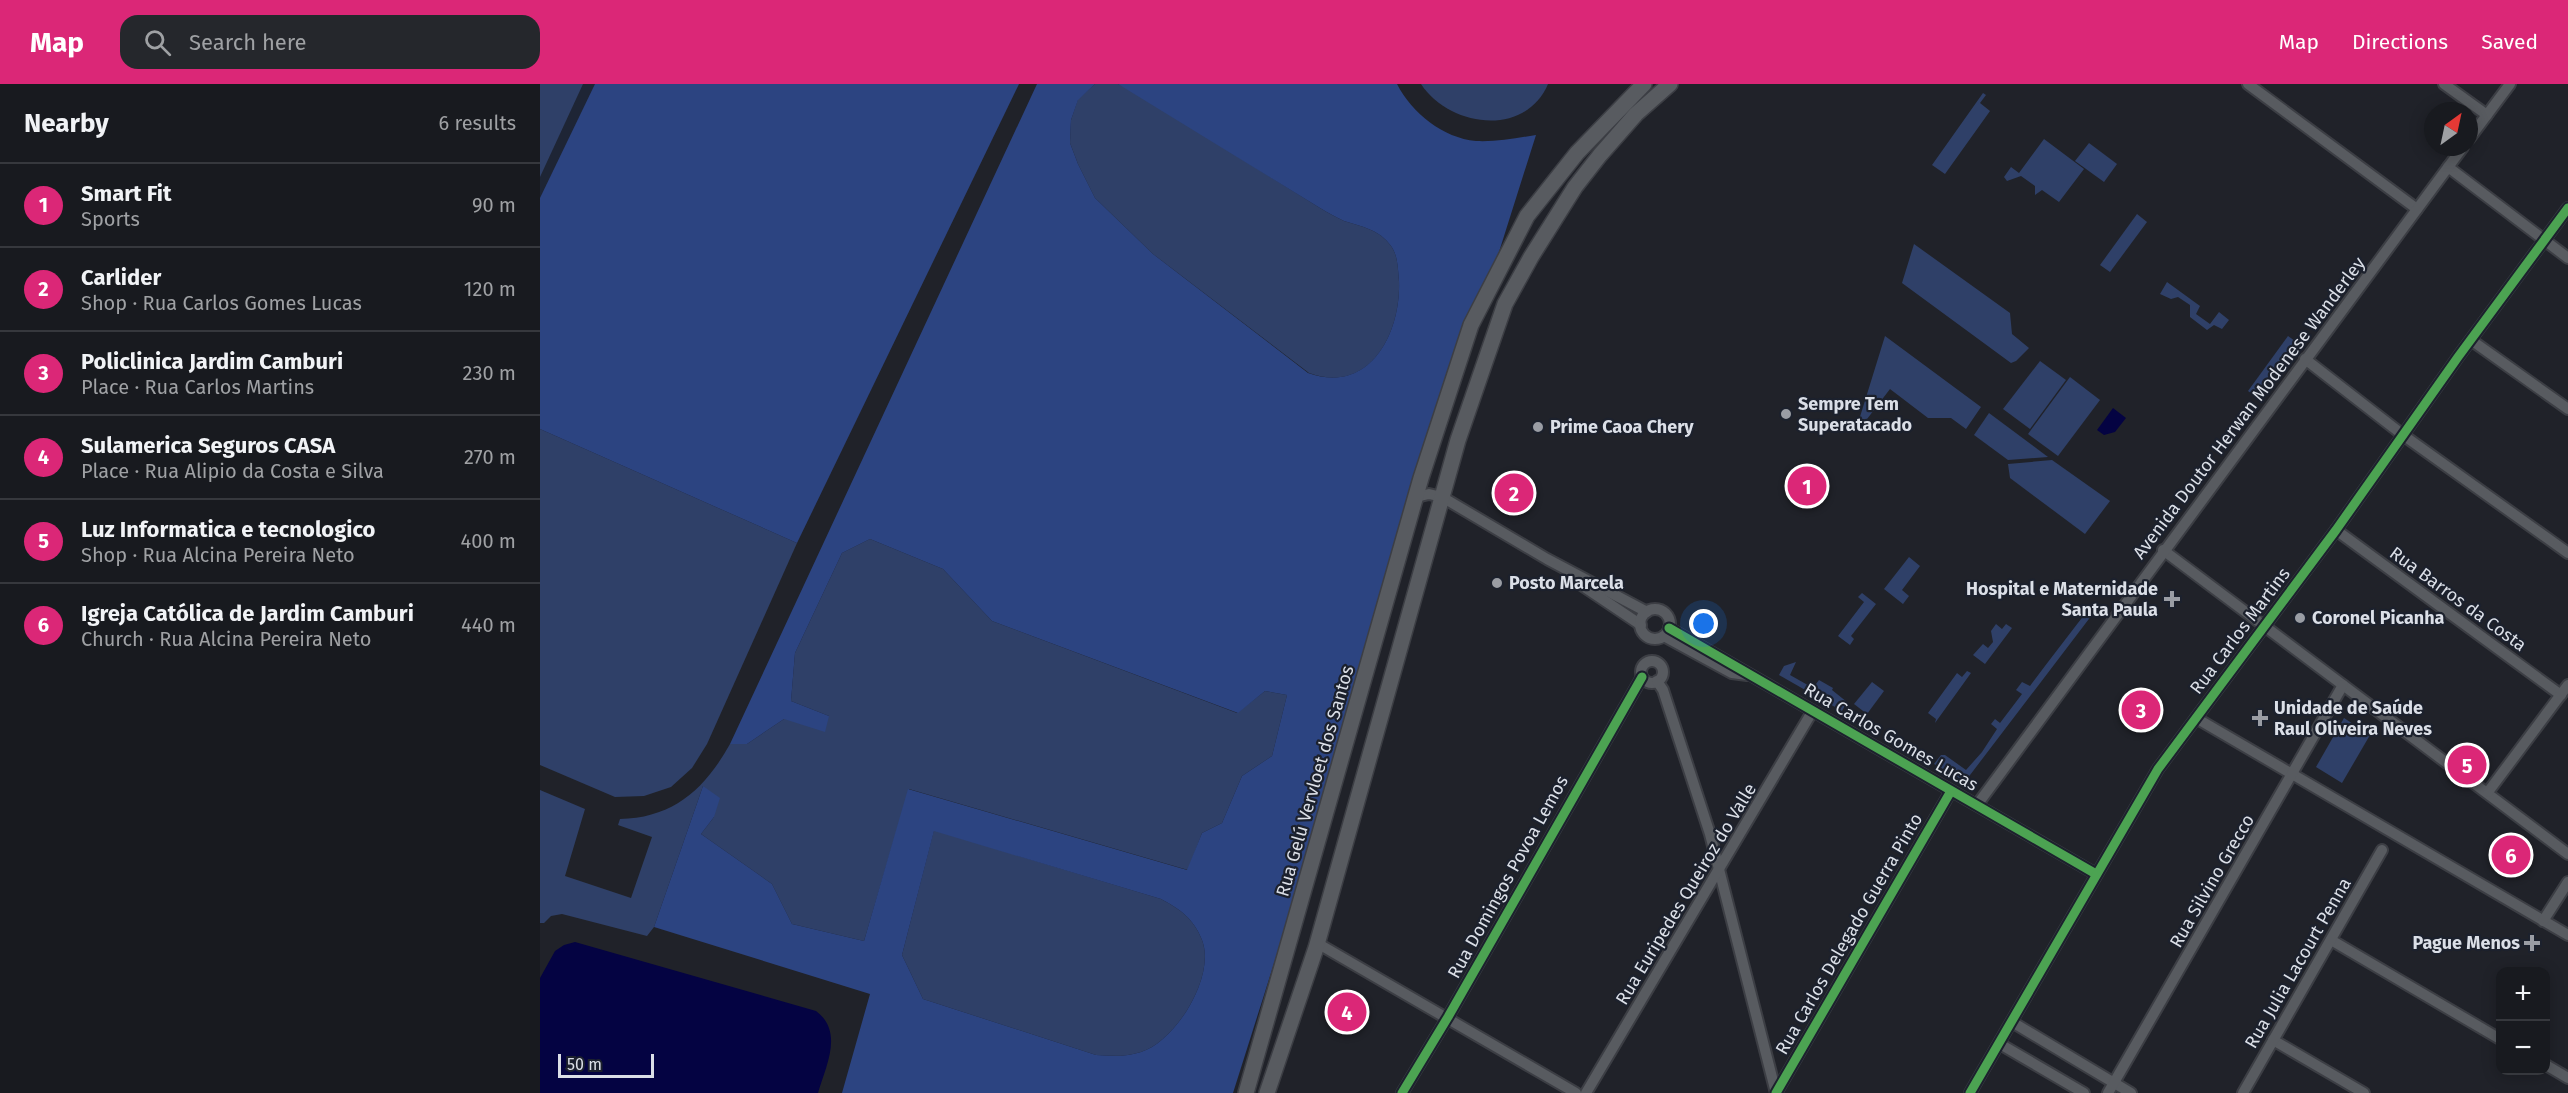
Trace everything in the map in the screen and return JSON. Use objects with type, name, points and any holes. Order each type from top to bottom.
[{"type":"main road","name":"Rua Gelú Vervloet dos Santos","points":[[1246,1093],[1421,478],[1471,325],[1527,216],[1576,153],[1644,84]]},
{"type":"main road","points":[[1267,1093],[1317,943],[1442,497],[1505,304],[1531,256],[1575,187],[1636,114],[1670,84]]},
{"type":"street","points":[[2248,84],[2417,209]]},
{"type":"street","points":[[2444,84],[2487,114]]},
{"type":"street","points":[[2478,126],[2510,84]]},
{"type":"street","name":"Avenida Doutor Herwan Modenese Wanderley","points":[[1977,805],[2163,550],[2456,156]]},
{"type":"street","points":[[2448,167],[2568,258]]},
{"type":"street","name":"Rua Carlos Martins","points":[[1970,1093],[2150,782],[2336,530],[2568,208]]},
{"type":"street","points":[[2471,340],[2568,409]]},
{"type":"street","points":[[2305,359],[2403,435],[2568,553]]},
{"type":"street","points":[[1416,497],[1429,495],[1442,497]]},
{"type":"street","name":"Rua Carlos Gomes Lucas","points":[[1442,497],[1547,559],[1647,612],[1657,609],[1666,614],[1670,623],[1662,634]]},
{"type":"street","name":"Rua Barros da Costa","points":[[2336,530],[2561,695]]},
{"type":"street","points":[[2163,550],[2568,854]]},
{"type":"street","name":"Rua Carlos Gomes Lucas","points":[[1547,559],[1572,579],[1641,625],[1645,634],[1662,634],[1732,673],[1747,675],[2096,874]]},
{"type":"street","points":[[1641,625],[1643,615],[1647,612]]},
{"type":"street","points":[[1652,660],[1659,663],[1663,669],[1662,676],[1657,681],[1648,682],[1642,677],[1641,669],[1645,663],[1652,660],[1662,634]]},
{"type":"street","name":"Rua Domingos Povoa Lemos","points":[[1402,1093],[1448,1017],[1635,684],[1642,677]]},
{"type":"street","points":[[1657,681],[1663,690],[1720,870],[1776,1093]]},
{"type":"street","name":"Rua Silvino Grecco","points":[[2111,1088],[2343,685]]},
{"type":"street","points":[[2488,792],[2568,685]]},
{"type":"street","name":"Rua Euripedes Queiroz do Valle","points":[[1587,1093],[1812,712]]},
{"type":"street","points":[[2196,718],[2568,935]]},
{"type":"street","name":"Rua Carlos Delegado Guerra Pinto","points":[[1776,1093],[1951,791]]},
{"type":"street","name":"Rua Julia Lacourt Penna","points":[[2243,1093],[2382,850]]},
{"type":"street","points":[[2543,921],[2568,882]]},
{"type":"street","points":[[2331,939],[2496,1037]]},
{"type":"street","points":[[1317,943],[1576,1093]]},
{"type":"street","points":[[2012,1022],[2055,1048],[2111,1088],[2131,1093]]},
{"type":"street","points":[[2273,1040],[2364,1093]]},
{"type":"street","points":[[2000,1044],[2084,1093]]},
{"type":"street","points":[[2550,1067],[2568,1078]]},
{"type":"shaded area","points":[[540,84],[611,84],[540,235]]},
{"type":"shaded area","points":[[540,84],[583,84],[540,177]]},
{"type":"shaded area","points":[[595,84],[1019,84],[797,543],[540,429],[540,198]]},
{"type":"shaded area","points":[[1037,84],[1095,84],[1078,100],[1071,120],[1070,143],[1095,198],[1153,254],[1308,373],[1330,378],[1348,375],[1364,368],[1377,355],[1387,339],[1394,321],[1399,281],[1396,258],[1391,246],[1376,232],[1328,213],[1118,84],[1397,84],[1403,95],[1420,114],[1452,135],[1484,141],[1536,135],[1233,1093],[842,1093],[870,994],[654,927],[703,786],[720,798],[714,817],[701,834],[772,884],[792,924],[864,941],[908,789],[1187,870],[1202,833],[1222,823],[1242,776],[1272,756],[1287,695],[1265,691],[1238,713],[992,621],[943,569],[870,539],[842,553],[795,653],[791,701],[829,716],[825,732],[784,719],[747,744],[730,744]],"holes":[[[934,831],[1161,899],[1186,915],[1195,926],[1202,940],[1205,955],[1203,971],[1190,1005],[1179,1021],[1154,1046],[1135,1054],[1096,1055],[923,999],[902,955]]]},
{"type":"shaded area","points":[[1095,84],[1118,84],[1130,89],[1320,208],[1344,221],[1376,232],[1386,240],[1396,258],[1399,281],[1398,301],[1387,339],[1377,355],[1364,368],[1349,375],[1330,378],[1309,373],[1153,254],[1095,198],[1070,143],[1071,120],[1078,99]]},
{"type":"shaded area","points":[[1421,84],[1548,84],[1537,101],[1522,113],[1505,119],[1486,120],[1467,117],[1449,110],[1434,99]]},
{"type":"shaded area","points":[[1983,93],[1986,95],[1980,103],[1990,111],[1945,174],[1932,165]]},
{"type":"shaded area","points":[[2044,139],[2084,169],[2059,202],[2042,190],[2035,195],[2035,186],[2021,176],[2007,181],[2004,177],[2011,167],[2019,173]]},
{"type":"shaded area","points":[[2089,143],[2117,164],[2104,182],[2075,161]]},
{"type":"shaded area","points":[[2137,214],[2147,222],[2110,272],[2100,265]]},
{"type":"shaded area","points":[[1914,244],[2010,313],[2012,334],[2029,348],[2016,361],[2011,363],[1902,283]]},
{"type":"shaded area","points":[[2167,282],[2200,306],[2196,314],[2210,324],[2219,312],[2229,320],[2222,329],[2214,325],[2207,330],[2190,317],[2190,305],[2178,297],[2171,299],[2160,294]]},
{"type":"shaded area","points":[[1885,336],[1981,407],[1966,429],[1951,418],[1928,418],[1890,389],[1864,423],[1859,420]]},
{"type":"shaded area","points":[[2288,336],[2295,341],[2255,396],[2248,391]]},
{"type":"shaded area","points":[[2040,361],[2066,380],[2030,429],[2003,409]]},
{"type":"shaded area","points":[[2070,377],[2100,400],[2058,456],[2028,434]]},
{"type":"shaded area","points":[[2113,408],[2126,418],[2115,432],[2104,435],[2097,430]]},
{"type":"shaded area","points":[[1989,413],[2048,457],[2008,460],[1974,435]]},
{"type":"shaded area","points":[[540,429],[797,543],[707,744],[692,768],[671,787],[644,796],[615,797],[540,765]]},
{"type":"shaded area","points":[[2052,460],[2110,501],[2085,534],[2010,478],[2008,464]]},
{"type":"shaded area","points":[[870,539],[943,569],[992,621],[1237,713],[1265,691],[1287,695],[1272,756],[1242,776],[1222,823],[1202,833],[1188,870],[909,789],[864,941],[792,924],[772,884],[701,834],[714,817],[703,786],[654,927],[647,936],[562,914],[551,916],[544,923],[540,923],[540,790],[585,809],[565,876],[631,898],[652,837],[618,825],[620,819],[639,817],[672,807],[710,775],[730,744],[747,744],[784,719],[829,716],[791,701],[795,653],[842,553]]},
{"type":"shaded area","points":[[1909,557],[1920,566],[1902,590],[1909,596],[1903,604],[1884,589]]},
{"type":"shaded area","points":[[1862,593],[1876,604],[1851,636],[1854,639],[1850,645],[1838,636],[1864,602],[1858,597]]},
{"type":"shaded area","points":[[2092,605],[2098,607],[1967,779],[1963,780],[1934,764],[1941,755],[1945,755],[1966,770],[1982,752],[1997,729],[1991,724],[1995,719],[2000,723],[2022,694],[2016,690],[2022,682],[2030,686]]},
{"type":"shaded area","points":[[1996,624],[2002,629],[2006,624],[2012,628],[1985,664],[1973,655],[1983,644],[1988,648],[1993,642],[1991,631]]},
{"type":"shaded area","points":[[1796,662],[1790,675],[1813,688],[1819,680],[1833,688],[1832,690],[1847,702],[1842,711],[1779,675],[1784,666]]},
{"type":"shaded area","points":[[1967,671],[1971,673],[1935,723],[1936,719],[1928,713],[1957,673],[1962,677]]},
{"type":"shaded area","points":[[1872,682],[1884,691],[1867,714],[1854,704]]},
{"type":"shaded area","points":[[2344,718],[2370,735],[2342,783],[2316,767]]},
{"type":"shaded area","points":[[934,830],[1161,899],[1180,911],[1191,920],[1199,933],[1205,955],[1198,988],[1179,1021],[1154,1046],[1141,1052],[1113,1056],[1096,1055],[923,999],[902,955]]},
{"type":"shaded area","points":[[575,942],[816,1011],[824,1019],[831,1039],[828,1060],[818,1093],[540,1093],[540,978],[555,951]]},
{"type":"cycle path","points":[[1970,1093],[2158,769],[2336,530],[2458,357],[2568,208]]},
{"type":"cycle path","points":[[1669,628],[2096,874]]},
{"type":"cycle path","points":[[1402,1093],[1448,1017],[1642,677]]},
{"type":"cycle path","points":[[1776,1093],[1951,791]]},
{"type":"place","name":"Sempre Tem Superatacado","points":[[1786,414]]},
{"type":"place","name":"Prime Caoa Chery","points":[[1538,427]]},
{"type":"place","name":"Smart Fit","points":[[1807,486]]},
{"type":"place","name":"Carlider","points":[[1514,493]]},
{"type":"place","name":"Posto Marcela","points":[[1497,583]]},
{"type":"place","name":"Hospital e Maternidade Santa Paula","points":[[2172,599]]},
{"type":"place","name":"Coronel Picanha","points":[[2300,618]]},
{"type":"place","name":"Policlinica Jardim Camburi","points":[[2141,710]]},
{"type":"place","name":"Unidade de Saúde Raul Oliveira Neves","points":[[2260,718]]},
{"type":"place","name":"Luz Informatica e tecnologico","points":[[2467,765]]},
{"type":"place","name":"Igreja Católica de Jardim Camburi","points":[[2511,855]]},
{"type":"place","name":"Pague Menos","points":[[2532,943]]},
{"type":"place","name":"Sulamerica Seguros CASA","points":[[1347,1012]]}]
